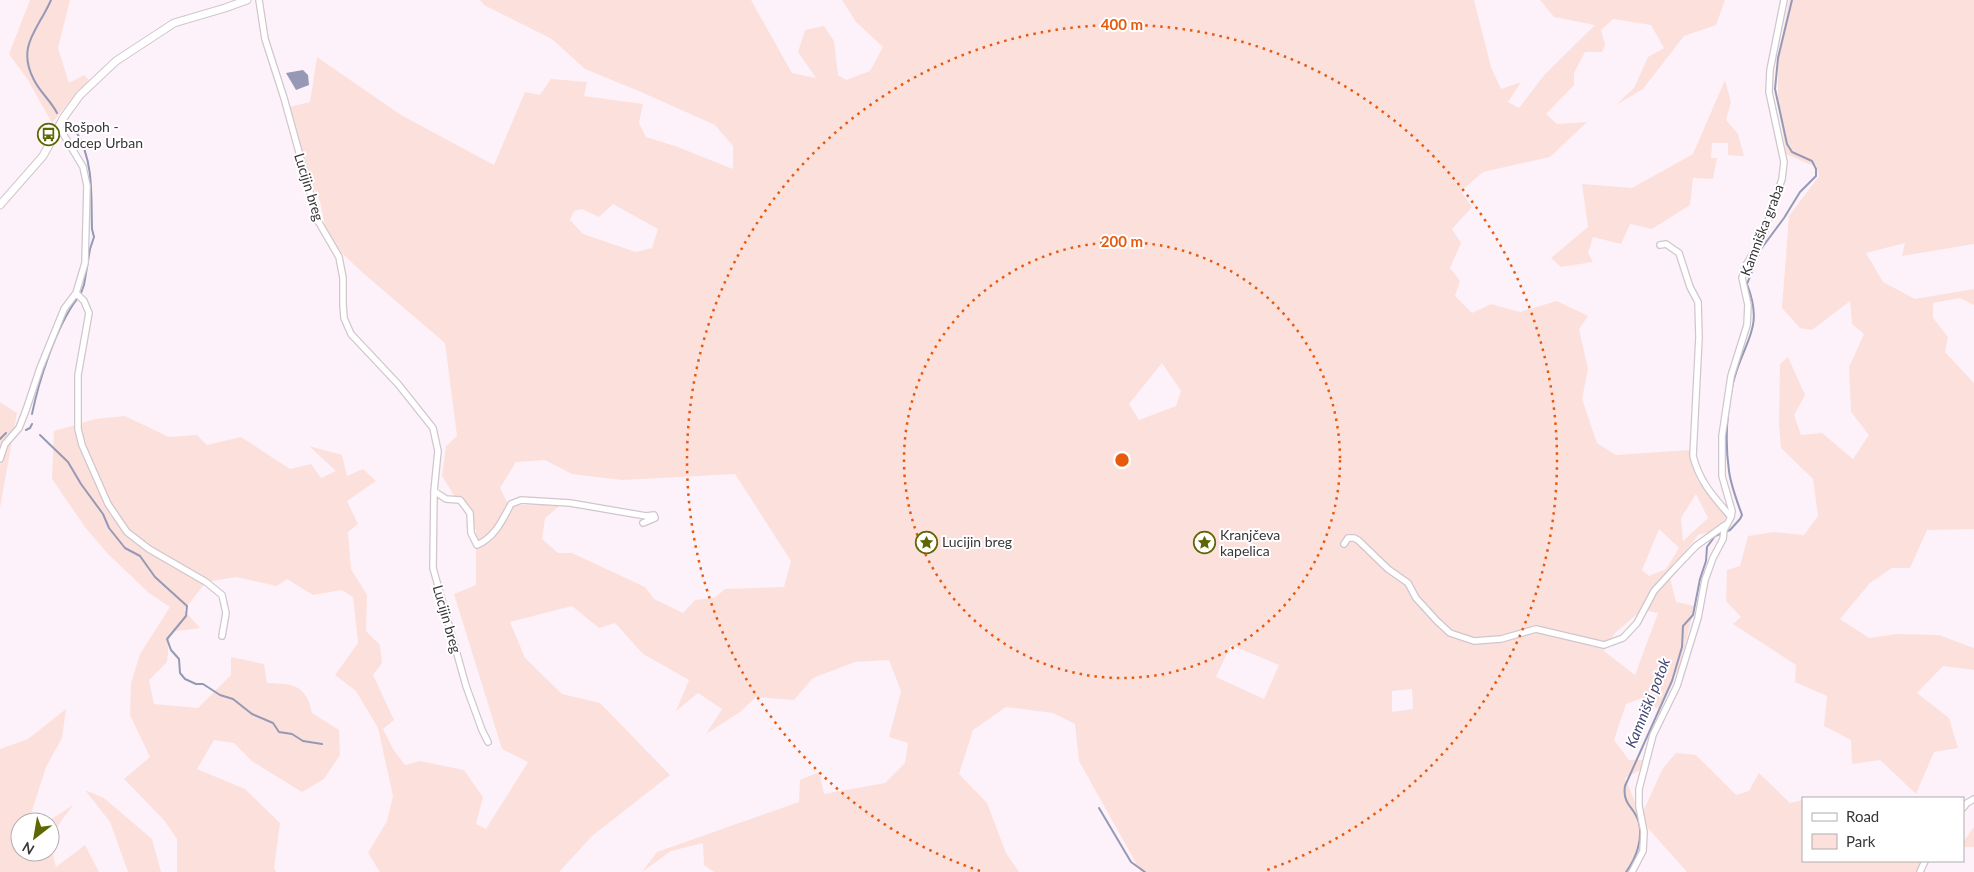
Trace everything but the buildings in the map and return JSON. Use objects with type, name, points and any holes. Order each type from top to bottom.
[{"type":"street","points":[[0,205],[43,156],[72,105],[88,86],[116,60],[174,23],[247,0]]},
{"type":"street","name":"Lucijin breg","points":[[259,0],[266,40],[284,98],[315,213],[339,257],[343,278],[344,318],[351,334],[398,384],[433,428],[438,452],[434,491],[432,568],[466,686],[488,742]]},
{"type":"street","name":"Kamniška graba","points":[[1731,518],[1732,511],[1722,476],[1722,436],[1731,376],[1747,325],[1748,305],[1742,278],[1746,265],[1762,239],[1782,180],[1784,162],[1769,92],[1770,70],[1784,0]]},
{"type":"street","points":[[0,459],[5,444],[17,430],[26,410],[40,368],[64,309],[76,293],[84,263],[87,186],[83,167],[59,127]]},
{"type":"street","points":[[1344,544],[1348,538],[1358,540],[1388,569],[1408,583],[1416,598],[1450,633],[1474,641],[1502,639],[1536,629],[1604,645],[1623,638],[1637,623],[1654,591],[1696,546],[1725,527],[1731,518],[1705,487],[1696,469],[1693,456],[1699,337],[1698,302],[1690,288],[1680,253],[1666,244],[1660,245]]},
{"type":"street","points":[[76,293],[84,301],[89,313],[78,376],[78,429],[82,445],[108,504],[126,532],[149,549],[206,582],[222,595],[226,613],[222,636]]},
{"type":"street","points":[[434,491],[446,499],[460,500],[470,513],[471,533],[477,545],[487,541],[497,530],[512,504],[521,500],[570,503],[630,514],[654,515],[655,518],[643,523]]},
{"type":"street","points":[[1632,872],[1643,851],[1644,832],[1639,788],[1652,735],[1676,686],[1698,618],[1708,573],[1723,539],[1725,527]]},
{"type":"street","points":[[1964,807],[1974,799]]},
{"type":"green space","points":[[30,0],[70,0],[58,48],[69,83],[84,75],[89,80],[52,123],[28,80],[9,54]]},
{"type":"green space","points":[[480,0],[751,0],[792,73],[816,78],[798,52],[805,30],[824,26],[834,41],[838,75],[846,80],[870,71],[883,47],[856,22],[842,0],[1474,0],[1491,67],[1501,89],[1521,82],[1508,102],[1519,108],[1545,74],[1595,25],[1554,17],[1540,0],[1725,0],[1716,25],[1684,36],[1643,89],[1616,105],[1634,88],[1648,57],[1664,48],[1651,25],[1613,19],[1601,30],[1605,45],[1602,52],[1585,52],[1574,73],[1574,85],[1546,114],[1557,124],[1587,122],[1550,157],[1483,172],[1461,191],[1472,207],[1452,229],[1461,243],[1450,268],[1460,281],[1455,296],[1472,313],[1491,304],[1520,312],[1557,301],[1588,316],[1579,329],[1588,369],[1582,399],[1597,443],[1616,455],[1690,450],[1698,482],[1719,498],[1726,517],[1718,530],[1698,535],[1669,574],[1676,602],[1695,606],[1679,668],[1658,709],[1642,698],[1626,704],[1614,740],[1629,760],[1645,760],[1642,769],[1625,778],[1641,816],[1663,768],[1676,753],[1696,755],[1736,795],[1749,791],[1759,773],[1790,803],[1802,800],[1802,862],[1921,862],[1919,872],[1687,872],[1646,826],[1632,864],[1625,872],[1141,872],[1079,761],[1075,724],[1053,713],[1006,707],[973,730],[959,774],[987,803],[1006,853],[1019,872],[714,872],[704,865],[703,843],[671,851],[642,872],[657,852],[799,802],[800,780],[819,772],[824,794],[885,783],[905,763],[908,743],[889,737],[901,691],[889,660],[855,662],[813,678],[794,700],[756,697],[740,712],[706,734],[722,709],[698,693],[676,711],[689,680],[643,654],[615,623],[599,628],[572,606],[510,622],[525,658],[562,694],[600,703],[670,775],[592,836],[559,872],[380,872],[368,853],[387,821],[393,796],[378,728],[356,691],[335,675],[358,643],[353,597],[342,590],[313,595],[287,579],[277,586],[236,577],[206,582],[184,610],[200,628],[170,632],[167,662],[149,680],[154,704],[198,708],[231,675],[231,657],[264,664],[267,683],[291,685],[302,691],[306,696],[312,713],[339,730],[340,755],[324,779],[302,792],[253,762],[234,743],[214,740],[197,769],[245,789],[280,823],[274,868],[276,872],[177,872],[177,839],[164,820],[124,779],[150,757],[130,715],[131,683],[140,654],[170,607],[149,593],[108,554],[85,527],[52,479],[54,431],[96,419],[125,416],[169,437],[197,435],[207,445],[241,437],[290,469],[311,464],[321,478],[336,471],[309,446],[342,455],[347,476],[363,469],[376,481],[347,501],[358,524],[348,532],[351,569],[367,595],[366,631],[380,645],[382,663],[373,675],[394,720],[383,729],[393,749],[405,765],[420,761],[464,770],[483,797],[476,824],[486,829],[528,762],[502,749],[454,594],[476,585],[476,531],[442,476],[446,446],[457,436],[445,343],[363,273],[328,240],[320,201],[308,177],[289,107],[310,102],[317,57],[401,115],[494,165],[525,92],[540,95],[551,79],[587,82],[584,96],[643,104],[639,123],[646,137],[678,147],[733,169],[733,146],[715,125],[585,69],[552,39],[484,5]],"holes":[[[613,204],[658,229],[652,248],[636,252],[583,234],[570,220],[574,211],[582,209],[599,217]],[[1162,363],[1181,391],[1176,406],[1139,420],[1129,404]],[[545,460],[572,474],[622,480],[735,474],[791,561],[784,587],[725,589],[714,598],[695,600],[683,613],[654,599],[645,587],[572,553],[558,553],[542,539],[545,518],[564,502],[509,506],[500,488],[516,462]],[[1696,494],[1708,518],[1683,541],[1681,518]],[[1659,529],[1679,548],[1666,569],[1649,576],[1642,570]],[[1642,610],[1658,613],[1635,675],[1604,651],[1615,633]],[[1231,645],[1279,665],[1264,699],[1216,677]],[[1412,689],[1413,709],[1392,712],[1392,691]]]},
{"type":"green space","points":[[1789,0],[1974,0],[1974,244],[1902,256],[1905,243],[1866,253],[1883,282],[1915,299],[1974,289],[1974,305],[1960,298],[1933,303],[1933,318],[1948,337],[1945,352],[1974,383],[1974,529],[1927,530],[1910,568],[1892,568],[1870,583],[1840,619],[1869,638],[1897,634],[1939,635],[1974,648],[1974,670],[1943,666],[1917,693],[1949,718],[1958,748],[1934,752],[1916,794],[1880,760],[1852,764],[1851,740],[1824,726],[1827,696],[1795,682],[1796,665],[1733,624],[1741,617],[1726,601],[1727,570],[1740,566],[1748,536],[1774,532],[1804,535],[1818,516],[1813,479],[1781,448],[1779,425],[1780,364],[1788,357],[1805,395],[1794,415],[1801,435],[1822,433],[1853,459],[1869,435],[1851,412],[1849,367],[1864,334],[1852,324],[1850,301],[1812,330],[1800,328],[1782,308],[1789,216],[1819,176],[1816,165],[1786,154],[1778,98],[1778,57]]},
{"type":"green space","points":[[1725,80],[1731,102],[1726,120],[1738,134],[1744,156],[1728,155],[1728,143],[1712,143],[1711,158],[1717,158],[1713,179],[1693,178],[1690,205],[1652,229],[1630,224],[1621,244],[1593,237],[1588,253],[1593,262],[1561,267],[1551,258],[1588,227],[1582,184],[1632,188],[1693,154]]},
{"type":"green space","points":[[0,402],[17,413],[0,508]]},
{"type":"green space","points":[[66,709],[62,738],[46,767],[32,812],[10,812],[10,862],[55,862],[56,867],[85,845],[99,872],[0,872],[0,749],[28,739]]},
{"type":"green space","points":[[85,790],[104,798],[152,839],[161,872],[128,872],[110,822]]},
{"type":"green space","points":[[73,805],[60,822],[60,814]]},
{"type":"green space","points":[[1974,827],[1974,847],[1964,847],[1964,841]]},
{"type":"water","points":[[303,70],[308,75],[309,85],[296,90],[286,73]]},
{"type":"waterway","points":[[51,0],[31,38],[27,57],[34,80],[57,113]]},
{"type":"waterway","name":"Kamniški potok","points":[[1626,872],[1638,849],[1640,829],[1637,818],[1625,798],[1625,786],[1672,681],[1682,647],[1683,626],[1693,615],[1700,579],[1706,561],[1707,547],[1715,536],[1730,530],[1742,515],[1730,477],[1727,438],[1729,404],[1733,383],[1753,324],[1754,313],[1747,284],[1761,249],[1800,192],[1816,176],[1816,169],[1812,161],[1792,152],[1787,144],[1775,89],[1778,58],[1792,0]]},
{"type":"waterway","points":[[77,133],[89,168],[94,237],[81,293]]},
{"type":"waterway","points":[[32,414],[49,354],[62,324],[77,299]]},
{"type":"waterway","points":[[26,430],[32,424]]},
{"type":"waterway","points":[[0,439],[6,433]]},
{"type":"waterway","points":[[40,435],[68,462],[103,514],[109,528],[125,548],[140,556],[155,577],[187,606],[186,616],[167,639],[171,650],[179,659],[180,673],[185,679],[196,684],[203,684],[220,695],[233,699],[252,714],[273,723],[279,732],[292,734],[303,741],[322,744]]},
{"type":"waterway","points":[[1099,808],[1131,862],[1145,872]]},
{"type":"place","name":"Rošpoh - odcep Urban","points":[[48,135]]},
{"type":"place","name":"Lucijin breg","points":[[926,542]]},
{"type":"place","name":"Kranjčeva kapelica","points":[[1204,543]]}]
